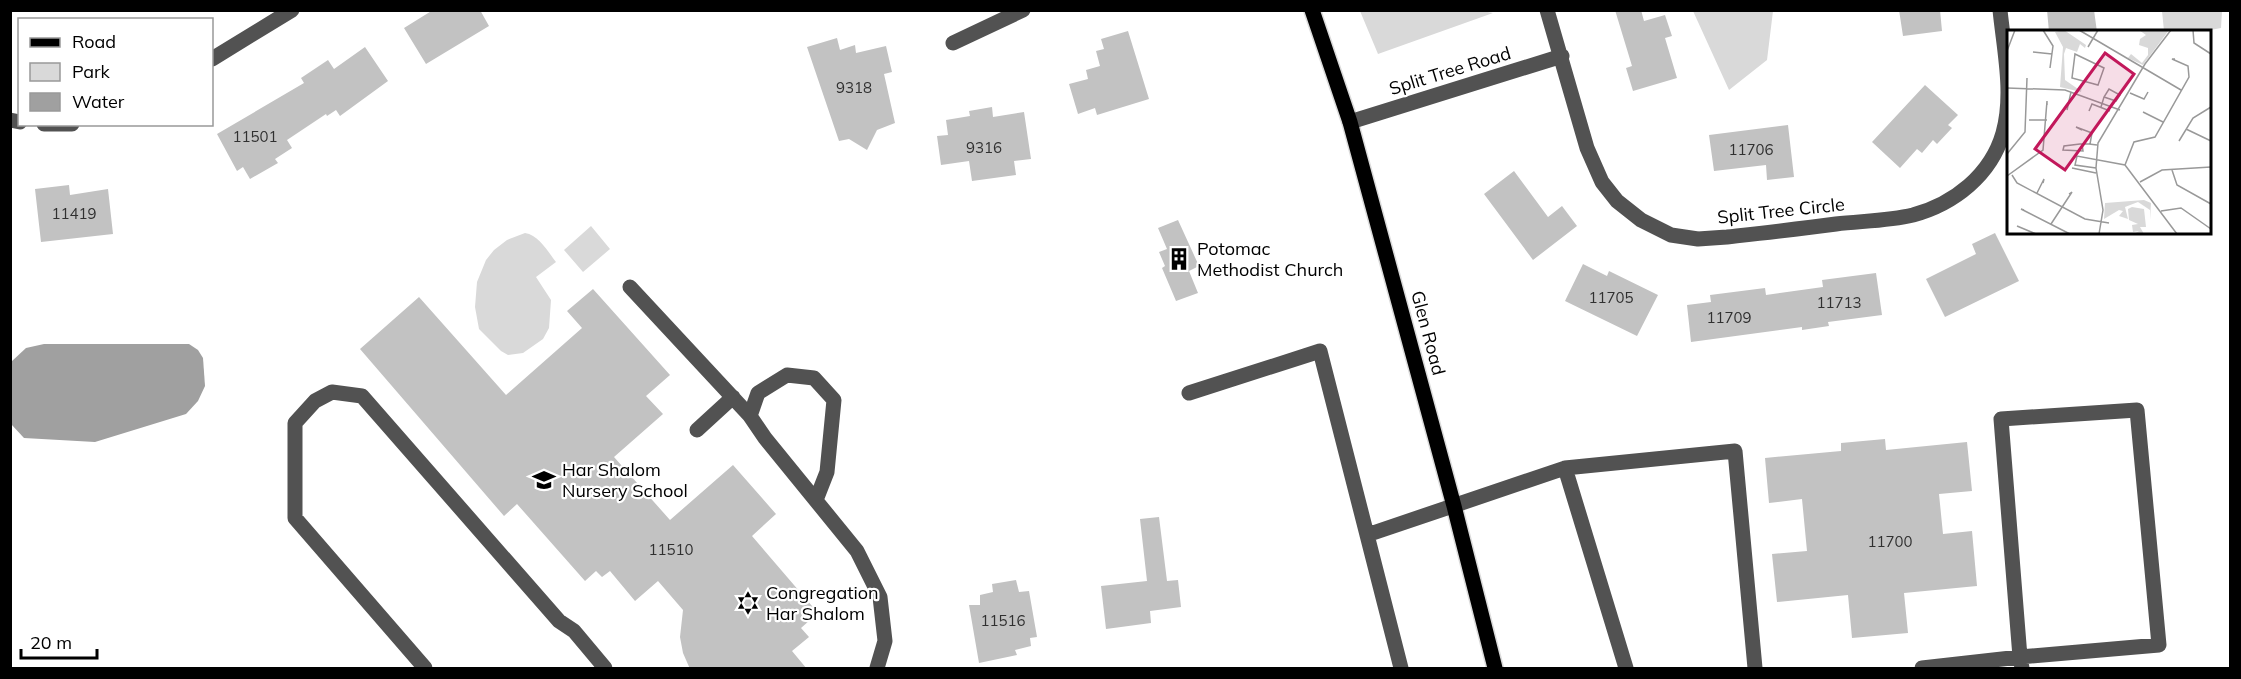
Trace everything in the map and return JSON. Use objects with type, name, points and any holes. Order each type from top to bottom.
[{"type":"main road","name":"Glen Road","points":[[1312,10],[1350,122],[1454,506],[1495,669]]},
{"type":"street","points":[[213,57],[292,10]]},
{"type":"street","points":[[953,43],[1023,10]]},
{"type":"street","name":"Split Tree Circle","points":[[1547,10],[1587,148],[1602,182],[1617,201],[1641,220],[1671,235],[1698,239],[1912,215],[1941,205],[1966,189],[1987,166],[2003,134],[2007,86],[2000,10]]},
{"type":"street","name":"Split Tree Road","points":[[1350,122],[1562,56]]},
{"type":"street","points":[[630,287],[750,416],[765,438],[857,551],[880,597],[885,641],[877,669]]},
{"type":"street","points":[[1189,393],[1320,351],[1401,669]]},
{"type":"street","points":[[750,416],[758,393],[788,375],[814,378],[834,400],[827,472],[816,500]]},
{"type":"street","points":[[425,669],[294,518],[296,423],[315,401],[332,392],[362,396],[559,621],[574,631],[596,666]]},
{"type":"street","points":[[697,430],[733,397]]},
{"type":"street","points":[[1922,669],[2021,663],[2159,645],[2137,410],[2001,419],[2021,663]]},
{"type":"street","points":[[1367,535],[1565,468],[1735,452],[1755,669]]},
{"type":"street","points":[[1565,468],[1626,669]]},
{"type":"green space","points":[[1476,10],[1493,13],[1378,54],[1360,11]]},
{"type":"green space","points":[[1693,11],[1773,11],[1767,60],[1729,90]]},
{"type":"green space","points":[[2162,11],[2222,11],[2221,28],[2164,30]]},
{"type":"green space","points":[[591,226],[610,249],[583,272],[564,250]]},
{"type":"green space","points":[[525,233],[539,240],[556,262],[536,277],[551,300],[549,328],[543,339],[523,353],[508,355],[479,329],[475,307],[477,282],[486,260],[494,250],[507,240]]},
{"type":"water","points":[[44,344],[189,344],[198,350],[203,358],[205,386],[198,401],[186,414],[95,442],[24,438],[11,424],[11,362],[26,348]]},
{"type":"building","points":[[433,10],[480,10],[489,26],[426,64],[404,28]]},
{"type":"building","points":[[1615,10],[1641,10],[1644,21],[1665,15],[1672,36],[1665,38],[1677,78],[1633,91],[1626,68],[1632,66]]},
{"type":"building","points":[[1899,10],[1940,10],[1942,31],[1903,36]]},
{"type":"building","points":[[2047,10],[2094,10],[2097,30],[2049,30]]},
{"type":"building","points":[[1128,31],[1149,99],[1097,115],[1095,108],[1078,114],[1069,84],[1088,79],[1086,70],[1100,66],[1096,51],[1104,49],[1101,39]]},
{"type":"building","points":[[837,38],[840,50],[855,45],[856,53],[886,46],[892,72],[884,74],[895,123],[877,130],[867,150],[849,139],[839,141],[807,47]]},
{"type":"building","points":[[365,47],[388,81],[340,116],[336,110],[327,116],[326,114],[287,140],[292,148],[275,159],[278,163],[250,179],[243,167],[237,171],[217,134],[304,83],[301,78],[328,60],[334,69]]},
{"type":"building","points":[[1925,85],[1958,115],[1948,125],[1952,128],[1937,144],[1933,140],[1922,153],[1917,149],[1900,168],[1872,142]]},
{"type":"building","points":[[992,107],[993,117],[1024,112],[1031,159],[1014,161],[1016,175],[972,181],[969,161],[941,165],[937,136],[948,135],[946,120],[970,116],[969,111]]},
{"type":"building","points":[[1788,125],[1794,177],[1767,180],[1766,165],[1714,171],[1709,135]]},
{"type":"building","points":[[1514,171],[1548,217],[1562,206],[1577,226],[1533,260],[1484,194]]},
{"type":"building","points":[[69,185],[70,195],[108,189],[113,234],[41,242],[35,189]]},
{"type":"building","name":"Potomac Methodist Church","points":[[1178,220],[1199,266],[1189,271],[1198,293],[1176,301],[1162,268],[1165,266],[1159,252],[1167,249],[1158,228]]},
{"type":"building","points":[[1995,233],[2019,281],[1945,317],[1926,279],[1976,254],[1972,244]]},
{"type":"building","points":[[1583,264],[1607,276],[1609,271],[1658,295],[1637,336],[1565,301]]},
{"type":"building","points":[[1876,273],[1882,315],[1828,322],[1829,326],[1802,330],[1802,327],[1691,342],[1687,305],[1711,302],[1710,295],[1765,288],[1766,295],[1823,287],[1822,280]]},
{"type":"building","points":[[593,289],[670,375],[646,396],[663,414],[614,457],[670,520],[733,465],[776,514],[752,536],[818,613],[801,628],[809,637],[792,651],[807,669],[690,669],[683,653],[680,637],[683,610],[658,581],[635,601],[610,571],[602,577],[596,571],[585,581],[517,504],[504,516],[360,349],[419,297],[506,395],[582,328],[567,311]]},
{"type":"building","points":[[1885,439],[1886,450],[1967,442],[1972,491],[1939,494],[1943,534],[1972,531],[1977,586],[1904,593],[1908,633],[1852,638],[1848,595],[1777,602],[1772,554],[1807,551],[1802,499],[1769,503],[1765,458],[1841,451],[1841,443]]},
{"type":"building","points":[[1159,517],[1167,581],[1178,580],[1181,607],[1150,611],[1151,623],[1106,629],[1101,586],[1147,581],[1140,519]]},
{"type":"building","points":[[1016,580],[1019,592],[1029,591],[1037,637],[1030,638],[1031,646],[1015,650],[1017,655],[979,663],[969,605],[980,605],[980,595],[993,592],[992,584]]},
{"type":"place","name":"Potomac Methodist Church","points":[[1179,259]]},
{"type":"place","name":"Har Shalom Nursery School","points":[[544,480]]},
{"type":"place","name":"Congregation Har Shalom","points":[[748,603]]}]
